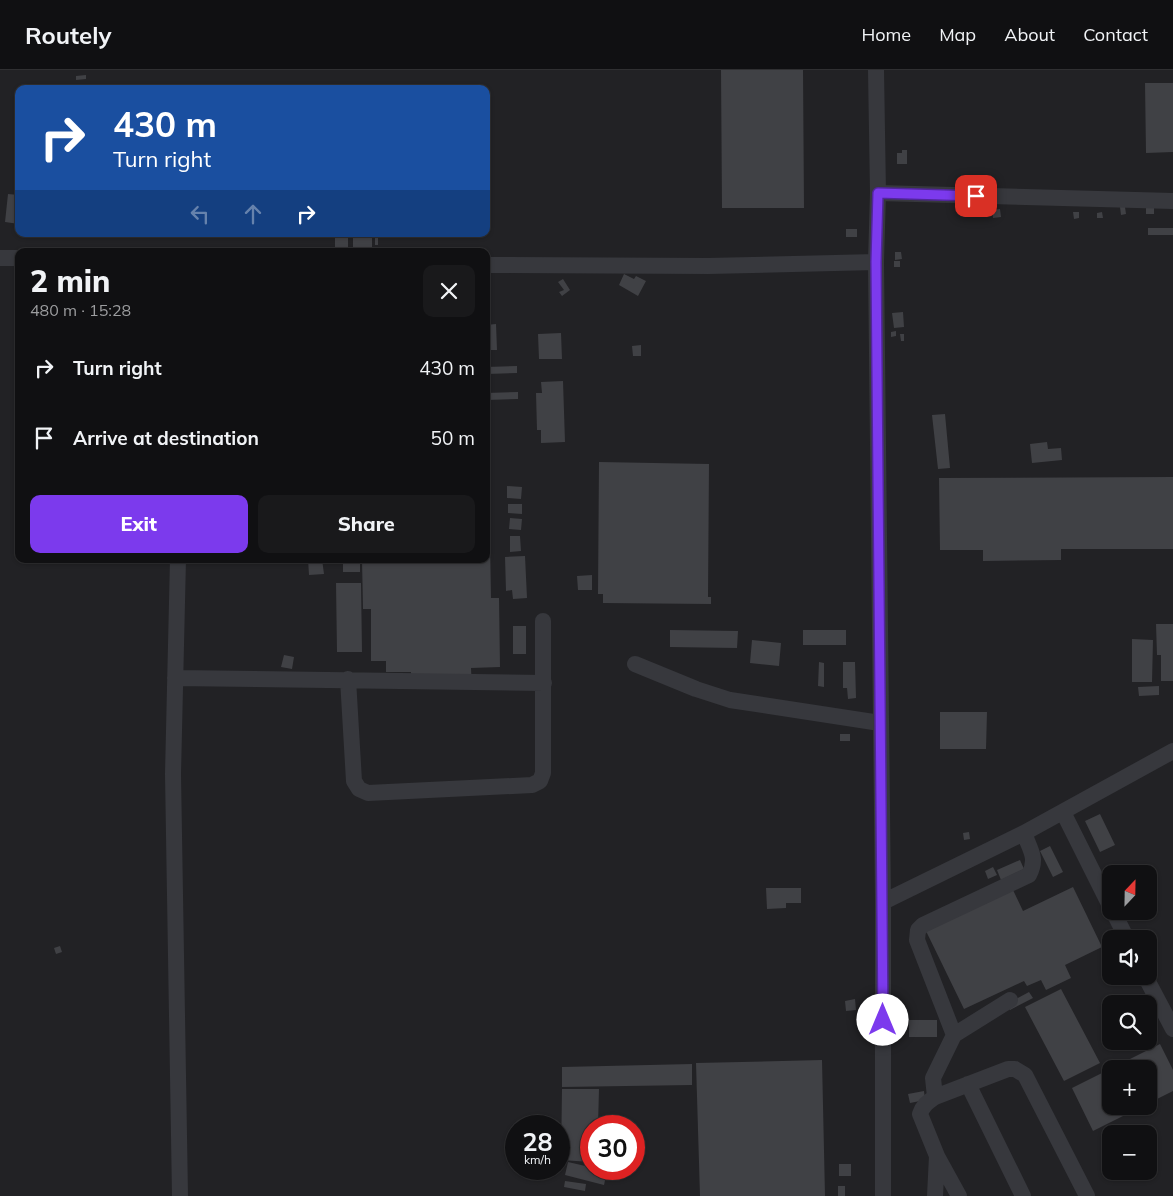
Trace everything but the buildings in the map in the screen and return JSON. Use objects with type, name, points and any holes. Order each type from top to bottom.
[{"type":"street","points":[[876,70],[878,193],[876,262],[883,902],[883,1196]]},
{"type":"street","points":[[878,193],[1173,201]]},
{"type":"street","points":[[0,258],[15,258]]},
{"type":"street","points":[[490,265],[708,266],[876,262]]},
{"type":"street","points":[[178,563],[172,774],[180,1196]]},
{"type":"street","points":[[348,679],[354,781],[359,789],[368,793],[532,785],[540,781],[543,773],[544,622]]},
{"type":"street","points":[[635,664],[696,689],[730,700],[880,723]]},
{"type":"street","points":[[175,678],[544,683]]},
{"type":"street","points":[[883,902],[1024,833],[1173,751]]},
{"type":"street","points":[[1063,812],[1102,890]]},
{"type":"street","points":[[954,1035],[917,940],[918,930],[923,925],[1029,875],[1033,868],[1034,860],[1024,833]]},
{"type":"street","points":[[1151,985],[1173,1029]]},
{"type":"street","points":[[935,1097],[933,1078],[954,1035],[1010,1000]]},
{"type":"street","points":[[959,1196],[937,1156],[920,1114],[926,1103],[935,1097],[1008,1069],[1015,1069],[1025,1075],[1087,1196]]},
{"type":"street","points":[[968,1084],[1024,1196]]},
{"type":"street","points":[[936,1196],[937,1156]]},
{"type":"shaded area","points":[[0,70],[1173,70],[1173,1196],[0,1196]]},
{"type":"route","points":[[883,1020],[876,262],[878,193],[976,196]]}]
